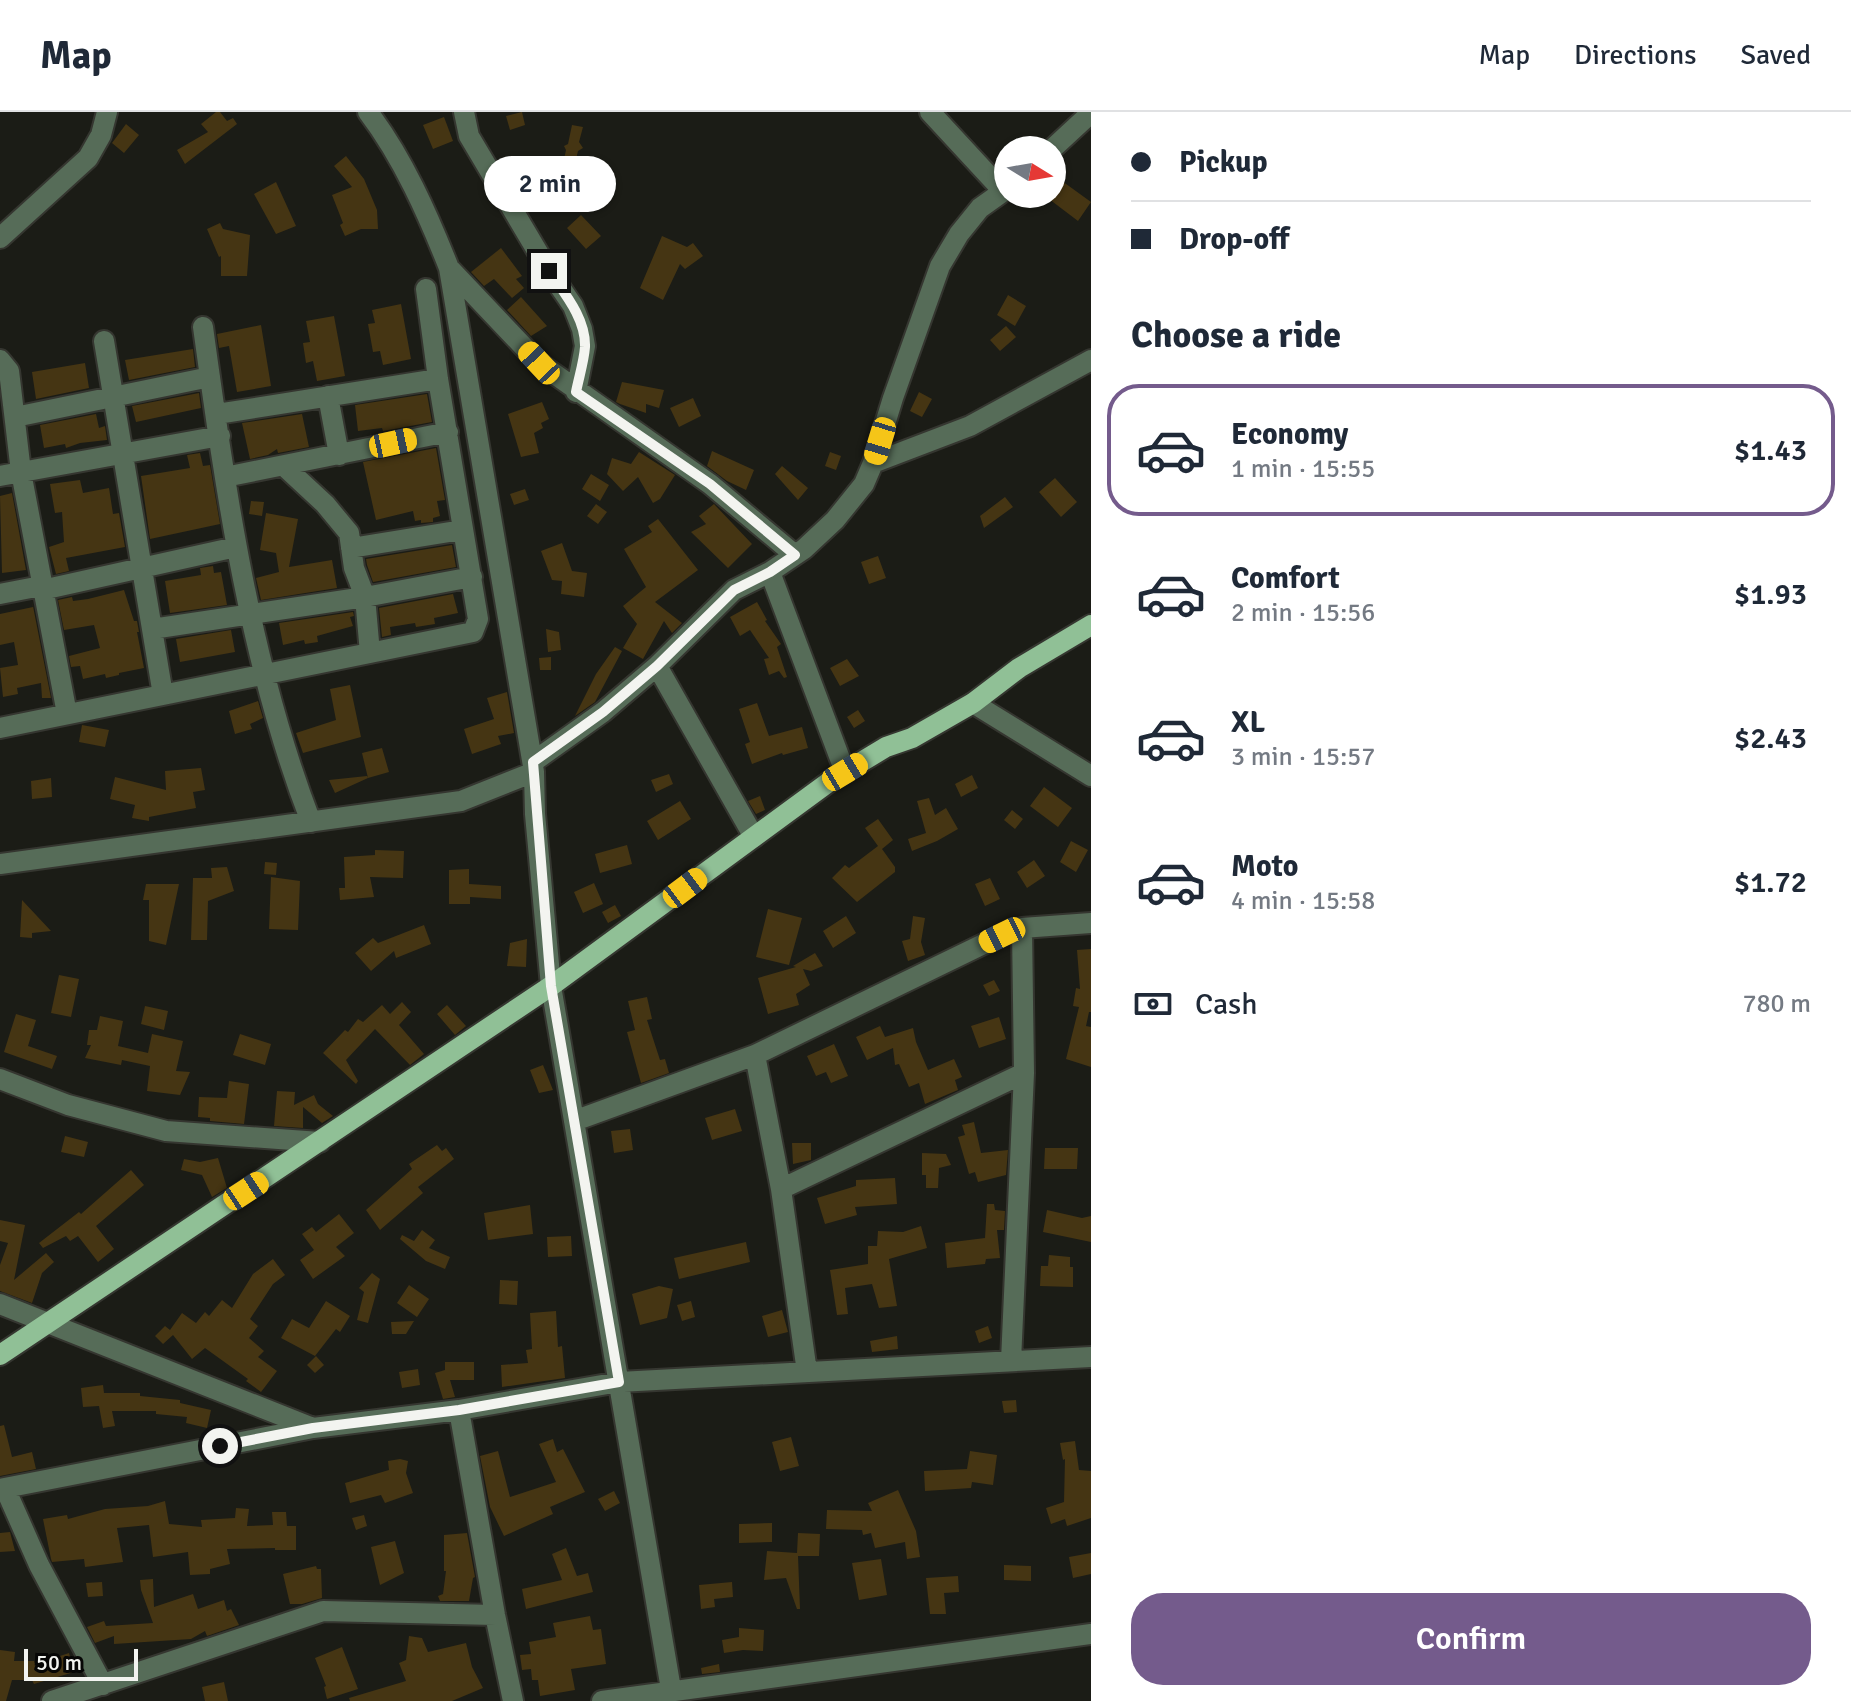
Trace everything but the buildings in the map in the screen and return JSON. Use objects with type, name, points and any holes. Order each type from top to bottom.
[{"type":"main road","points":[[0,1355],[551,986],[845,772],[886,747],[912,738],[973,703],[1019,668],[1091,625]]},
{"type":"street","points":[[0,238],[88,158],[101,135],[107,112]]},
{"type":"street","points":[[368,112],[409,181],[449,268],[534,767],[535,814],[551,986],[672,1696]]},
{"type":"street","points":[[464,112],[469,136],[578,317],[585,346],[576,392]]},
{"type":"street","points":[[930,112],[994,179]]},
{"type":"street","points":[[1066,136],[1091,113]]},
{"type":"street","points":[[0,864],[461,801],[534,767],[657,666],[734,590],[795,555],[835,520],[864,484],[873,463],[940,266],[959,234],[980,208],[994,198]]},
{"type":"street","points":[[449,268],[539,363],[710,484],[795,555]]},
{"type":"street","points":[[0,728],[473,632],[478,619],[426,289]]},
{"type":"street","points":[[203,327],[236,547],[250,614],[292,773],[311,822]]},
{"type":"street","points":[[104,341],[163,695]]},
{"type":"street","points":[[0,360],[9,371],[21,472],[67,714]]},
{"type":"street","points":[[873,463],[970,426],[1091,360]]},
{"type":"street","points":[[15,417],[210,377]]},
{"type":"street","points":[[217,414],[438,379]]},
{"type":"street","points":[[328,396],[339,455]]},
{"type":"street","points":[[225,477],[448,432]]},
{"type":"street","points":[[0,476],[220,436]]},
{"type":"street","points":[[284,466],[325,504],[349,533],[354,568],[365,597],[370,653]]},
{"type":"street","points":[[351,548],[462,530]]},
{"type":"street","points":[[0,594],[236,547]]},
{"type":"street","points":[[770,572],[845,772]]},
{"type":"street","points":[[152,629],[365,597],[472,577]]},
{"type":"street","points":[[657,666],[754,837]]},
{"type":"street","points":[[973,703],[1091,776]]},
{"type":"street","points":[[574,1121],[755,1055],[1002,935],[1022,928],[1091,923]]},
{"type":"street","points":[[1011,1361],[1024,1073],[1022,928]]},
{"type":"street","points":[[755,1055],[781,1189],[807,1372]]},
{"type":"street","points":[[781,1189],[1024,1073]]},
{"type":"street","points":[[0,1079],[68,1105],[166,1131],[320,1142]]},
{"type":"street","points":[[0,1304],[313,1428]]},
{"type":"street","points":[[103,1685],[2,1488],[313,1428],[459,1410],[619,1382],[1091,1357]]},
{"type":"street","points":[[459,1410],[513,1701]]},
{"type":"street","points":[[52,1701],[323,1611],[495,1615]]},
{"type":"street","points":[[602,1701],[672,1696],[1091,1634]]},
{"type":"route","points":[[220,1446],[313,1428],[459,1410],[619,1382],[551,986],[533,762],[603,712],[657,666],[734,590],[795,555],[710,484],[576,392],[585,346],[582,329],[573,306],[549,271]]}]
